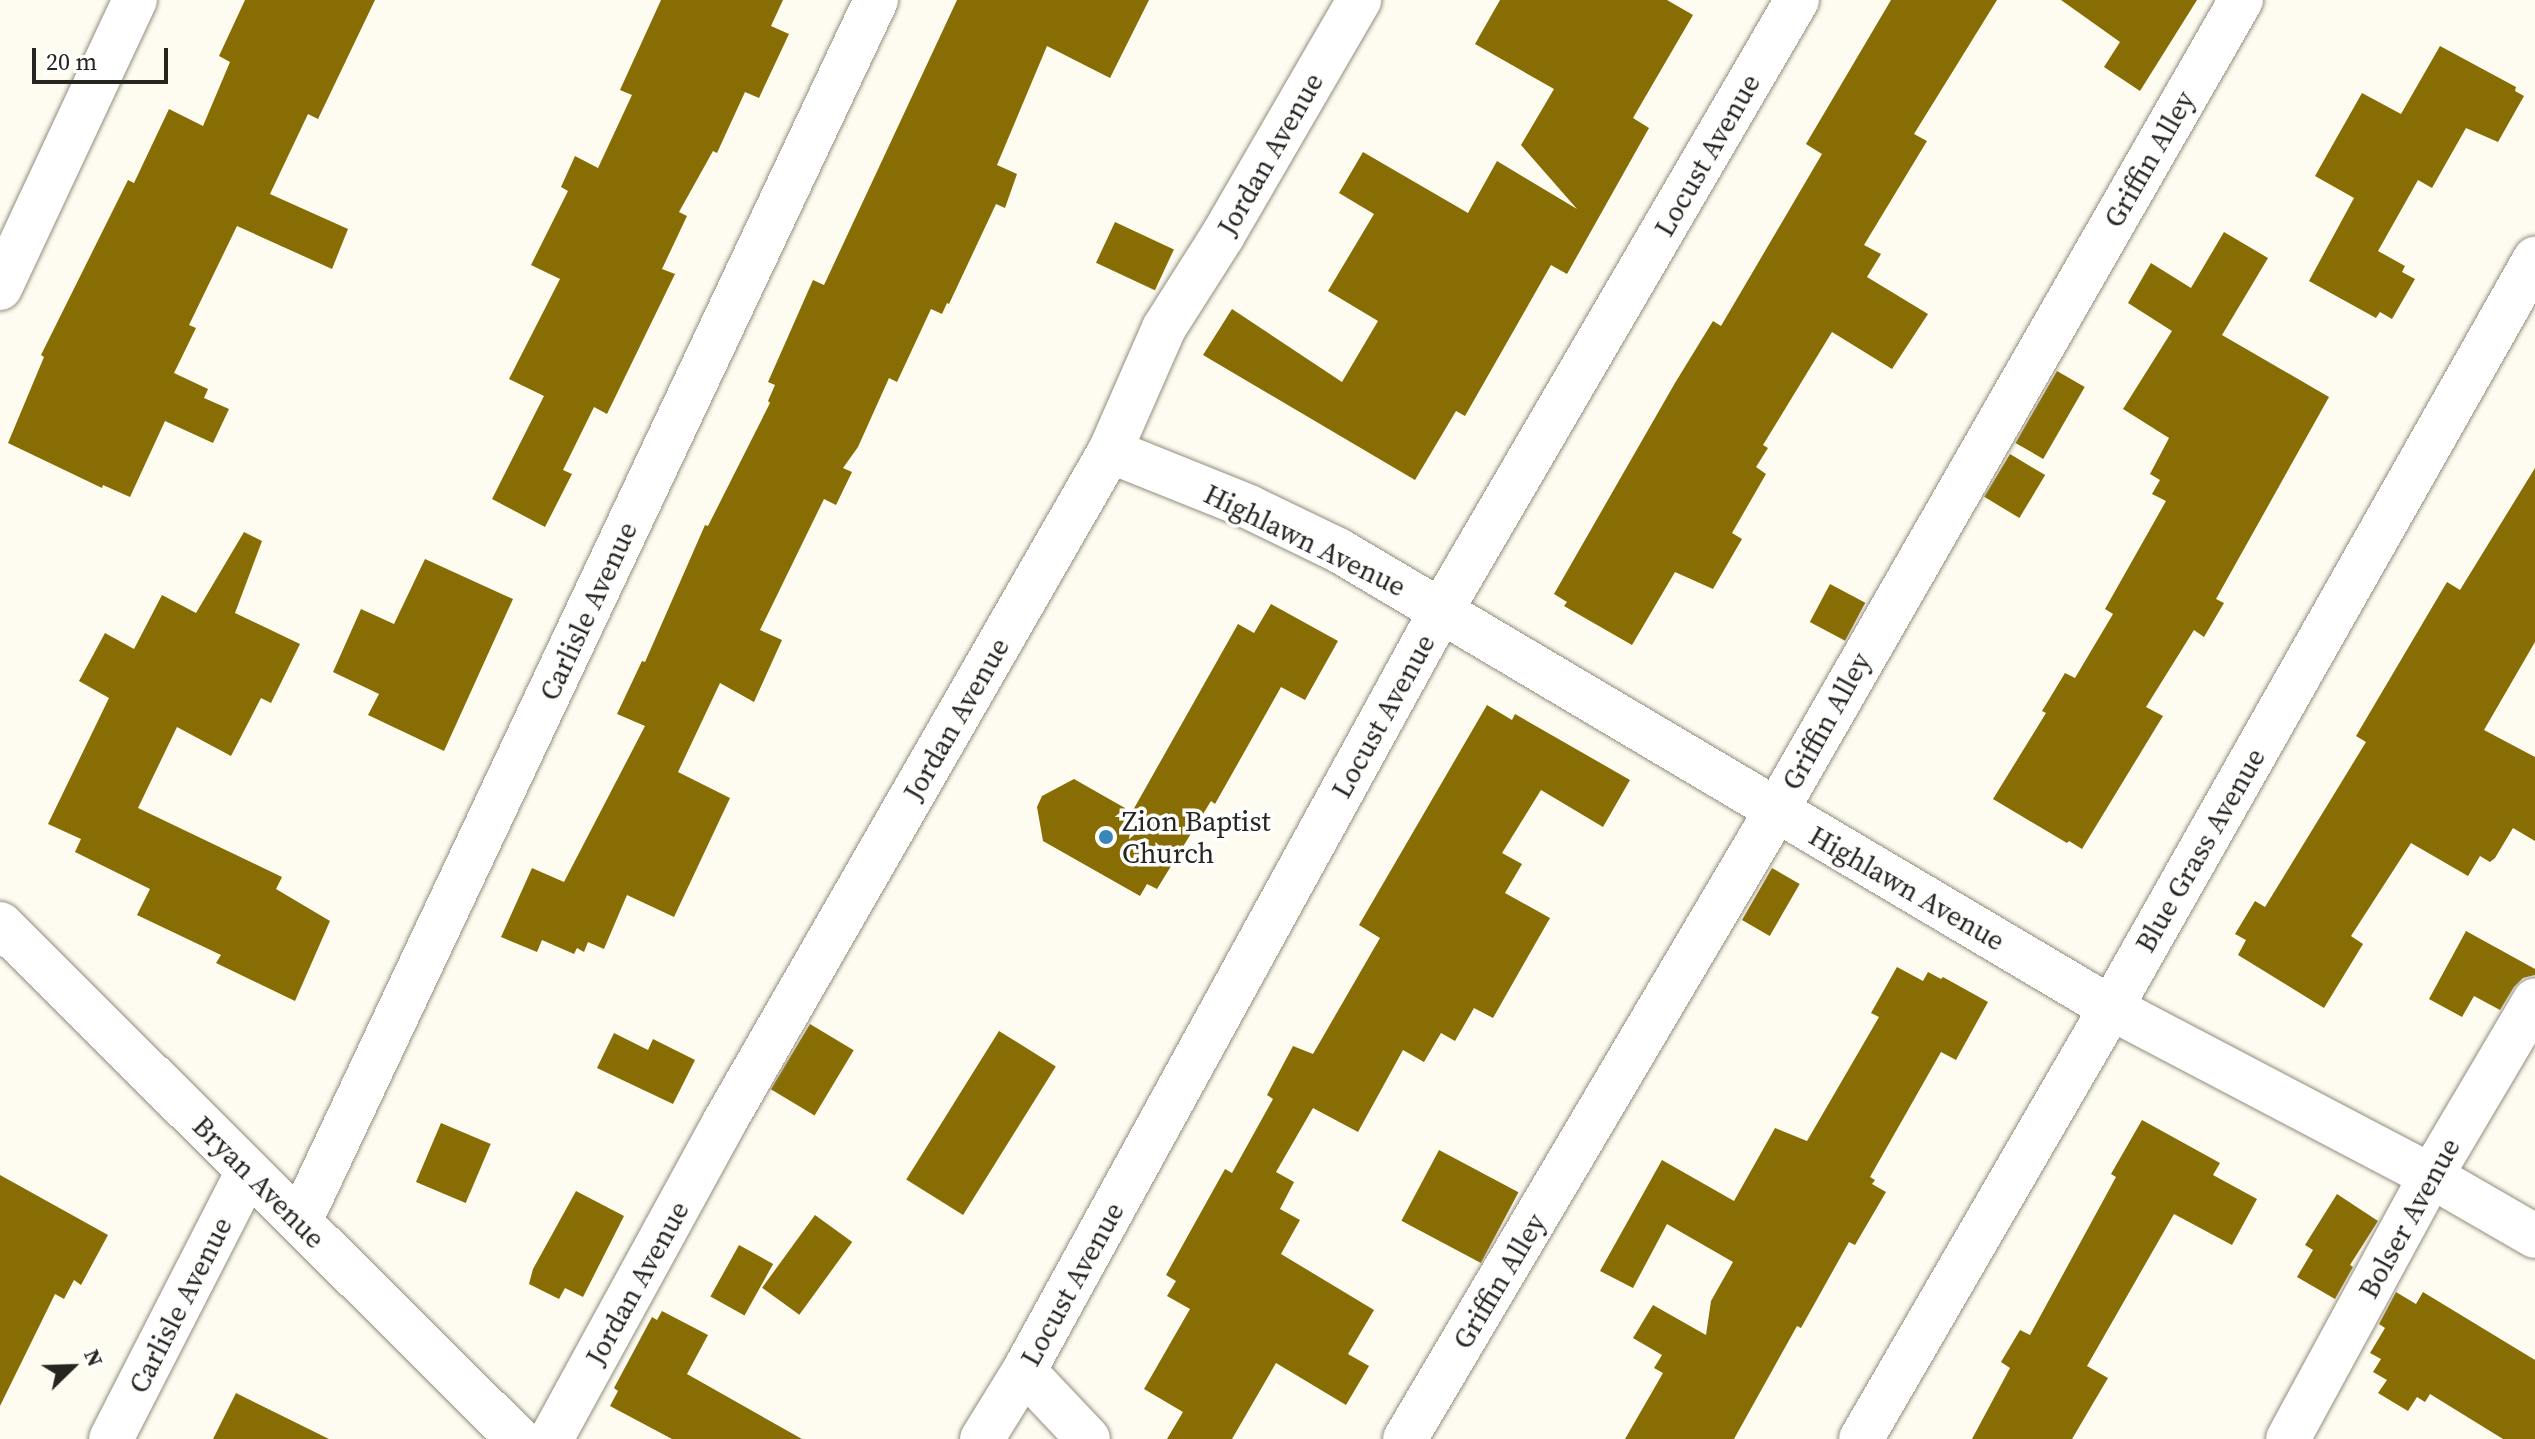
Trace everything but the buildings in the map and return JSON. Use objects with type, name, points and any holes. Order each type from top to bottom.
[{"type":"street","points":[[0,288],[135,0]]},
{"type":"street","name":"Carlisle Avenue","points":[[300,1221],[876,0]]},
{"type":"street","name":"Jordan Avenue","points":[[551,1439],[733,1108],[1110,451],[1164,328],[1223,235],[1359,0]]},
{"type":"street","name":"Locust Avenue","points":[[982,1439],[1024,1371],[1442,609],[1797,0]]},
{"type":"street","name":"Griffin Alley","points":[[1405,1439],[1776,811],[2241,0]]},
{"type":"street","name":"Blue Grass Avenue","points":[[1861,1439],[2111,1008],[2535,259]]},
{"type":"street","name":"Highlawn Avenue","points":[[1110,451],[1262,513],[1338,550],[2111,1008],[2431,1176],[2535,1236]]},
{"type":"street","name":"Bryan Avenue","points":[[0,924],[518,1439]]},
{"type":"street","name":"Bolser Avenue","points":[[2288,1439],[2431,1176],[2535,1000]]},
{"type":"street","name":"Carlisle Avenue","points":[[111,1439],[248,1171]]},
{"type":"street","points":[[1024,1371],[1088,1439]]},
{"type":"place","name":"Zion Baptist Church","points":[[1106,837]]}]
